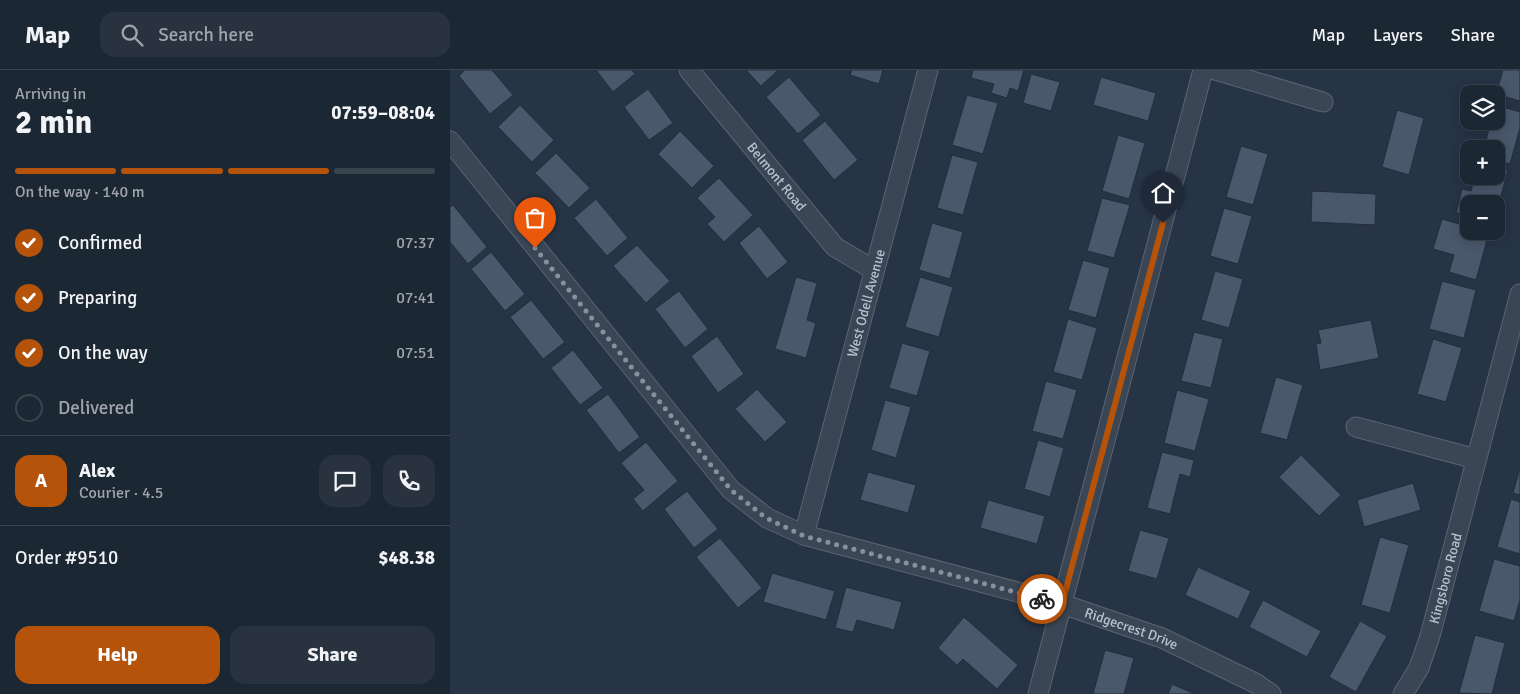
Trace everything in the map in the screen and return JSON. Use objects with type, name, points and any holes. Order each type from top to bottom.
[{"type":"street","name":"Belmont Road","points":[[689,70],[835,247],[874,270]]},
{"type":"street","name":"West Odell Avenue","points":[[804,536],[928,70]]},
{"type":"street","points":[[1038,694],[1203,70]]},
{"type":"street","points":[[1215,70],[1323,102]]},
{"type":"street","name":"Ridgecrest Drive","points":[[450,142],[731,490],[766,518],[804,536],[1062,604],[1162,638],[1255,683],[1271,694]]},
{"type":"street","name":"Kingsboro Road","points":[[1403,694],[1419,668],[1430,636],[1520,294]]},
{"type":"street","points":[[1356,427],[1476,459]]},
{"type":"building","points":[[465,70],[492,70],[513,95],[490,114],[459,76]]},
{"type":"building","points":[[596,70],[632,70],[635,74],[613,92]]},
{"type":"building","points":[[746,70],[778,70],[761,86]]},
{"type":"building","points":[[852,70],[883,70],[879,84],[850,75]]},
{"type":"building","points":[[973,70],[1024,70],[1018,91],[1010,88],[1007,98],[991,93],[994,84],[971,78]]},
{"type":"building","points":[[1503,70],[1520,70],[1520,101],[1505,97],[1505,85],[1499,85]]},
{"type":"building","points":[[1031,74],[1060,82],[1051,111],[1023,103]]},
{"type":"building","points":[[789,77],[821,115],[798,134],[766,97]]},
{"type":"building","points":[[1101,77],[1156,93],[1148,121],[1093,105]]},
{"type":"building","points":[[648,89],[673,123],[649,140],[624,107]]},
{"type":"building","points":[[967,95],[998,103],[983,154],[952,145]]},
{"type":"building","points":[[520,105],[554,140],[532,162],[498,127]]},
{"type":"building","points":[[1505,108],[1520,112],[1520,128],[1510,164],[1505,163],[1505,140],[1486,140],[1489,130],[1505,130]]},
{"type":"building","points":[[1397,110],[1424,118],[1409,175],[1382,167]]},
{"type":"building","points":[[825,121],[858,160],[834,180],[802,140]]},
{"type":"building","points":[[680,131],[714,166],[692,188],[658,154]]},
{"type":"building","points":[[1118,135],[1145,143],[1129,199],[1102,191]]},
{"type":"building","points":[[1241,146],[1268,154],[1253,205],[1226,197]]},
{"type":"building","points":[[556,153],[590,188],[569,208],[535,173]]},
{"type":"building","points":[[952,155],[978,162],[963,215],[937,208]]},
{"type":"building","points":[[1505,170],[1508,171],[1505,181]]},
{"type":"building","points":[[719,178],[753,215],[724,242],[707,224],[715,217],[697,198]]},
{"type":"building","points":[[1473,185],[1504,185],[1501,195],[1460,195],[1462,189],[1471,191]]},
{"type":"building","points":[[1312,191],[1376,194],[1375,225],[1311,222]]},
{"type":"building","points":[[1460,197],[1460,214],[1456,213]]},
{"type":"building","points":[[1102,198],[1130,205],[1114,258],[1087,251]]},
{"type":"building","points":[[596,199],[628,238],[607,256],[574,218]]},
{"type":"building","points":[[453,205],[487,247],[468,264],[450,242],[450,207]]},
{"type":"building","points":[[1224,208],[1252,216],[1238,264],[1210,256]]},
{"type":"building","points":[[1442,219],[1460,224],[1460,240],[1487,240],[1476,280],[1449,272],[1454,255],[1433,249]]},
{"type":"building","points":[[932,223],[963,232],[950,279],[919,270]]},
{"type":"building","points":[[759,226],[788,262],[767,279],[739,243]]},
{"type":"building","points":[[637,245],[670,281],[646,303],[613,266]]},
{"type":"building","points":[[491,252],[525,294],[505,311],[471,269]]},
{"type":"building","points":[[1083,260],[1110,268],[1096,318],[1068,310]]},
{"type":"building","points":[[1215,271],[1243,279],[1229,328],[1201,320]]},
{"type":"building","points":[[796,277],[817,283],[807,320],[816,323],[806,358],[775,349]]},
{"type":"building","points":[[920,277],[953,287],[939,337],[905,327]]},
{"type":"building","points":[[1442,281],[1476,290],[1464,338],[1429,329]]},
{"type":"building","points":[[679,291],[708,329],[685,348],[655,309]]},
{"type":"building","points":[[531,300],[565,342],[543,359],[510,317]]},
{"type":"building","points":[[1068,319],[1097,328],[1082,380],[1053,372]]},
{"type":"building","points":[[1371,320],[1379,358],[1320,370],[1316,344],[1321,343],[1318,330]]},
{"type":"building","points":[[1194,332],[1223,339],[1211,388],[1181,381]]},
{"type":"building","points":[[717,336],[744,374],[718,393],[691,356]]},
{"type":"building","points":[[1433,339],[1462,348],[1446,402],[1417,394]]},
{"type":"building","points":[[902,343],[930,351],[917,396],[889,388]]},
{"type":"building","points":[[573,350],[603,388],[580,405],[551,368]]},
{"type":"building","points":[[1276,377],[1303,385],[1287,440],[1260,433]]},
{"type":"building","points":[[1046,381],[1077,390],[1063,439],[1032,431]]},
{"type":"building","points":[[757,389],[787,422],[765,442],[735,409]]},
{"type":"building","points":[[1177,390],[1209,399],[1195,451],[1164,443]]},
{"type":"building","points":[[608,394],[640,437],[619,453],[586,410]]},
{"type":"building","points":[[885,400],[911,407],[896,458],[871,450]]},
{"type":"building","points":[[1038,440],[1064,448],[1050,497],[1024,489]]},
{"type":"building","points":[[646,442],[678,481],[643,511],[633,499],[644,490],[621,463]]},
{"type":"building","points":[[1162,452],[1194,460],[1190,477],[1180,474],[1170,514],[1147,508]]},
{"type":"building","points":[[1301,455],[1341,495],[1319,516],[1279,477]]},
{"type":"building","points":[[1520,468],[1520,495],[1513,493]]},
{"type":"building","points":[[868,472],[916,485],[908,513],[860,500]]},
{"type":"building","points":[[1413,483],[1421,510],[1364,527],[1357,500]]},
{"type":"building","points":[[687,491],[718,529],[694,548],[664,509]]},
{"type":"building","points":[[1511,499],[1520,502],[1520,554],[1497,547]]},
{"type":"building","points":[[988,500],[1045,516],[1037,544],[980,528]]},
{"type":"building","points":[[1140,530],[1169,538],[1157,579],[1128,571]]},
{"type":"building","points":[[1380,537],[1409,545],[1390,613],[1361,605]]},
{"type":"building","points":[[720,538],[762,588],[738,608],[696,557]]},
{"type":"building","points":[[1494,559],[1520,566],[1520,600],[1514,621],[1479,611]]},
{"type":"building","points":[[1198,567],[1251,591],[1238,619],[1185,595]]},
{"type":"building","points":[[772,573],[835,591],[826,620],[763,602]]},
{"type":"building","points":[[846,587],[902,602],[894,630],[857,620],[853,632],[835,628]]},
{"type":"building","points":[[1263,600],[1321,631],[1307,657],[1249,627]]},
{"type":"building","points":[[964,617],[1018,665],[997,689],[963,659],[957,665],[938,648]]},
{"type":"building","points":[[1360,621],[1387,636],[1356,692],[1329,677]]},
{"type":"building","points":[[1475,635],[1505,643],[1492,694],[1459,693]]},
{"type":"building","points":[[1105,650],[1134,658],[1124,694],[1093,694]]},
{"type":"building","points":[[1172,684],[1195,694],[1168,694]]},
{"type":"way so far","points":[[535,248],[731,490],[766,518],[804,536],[1042,599]]},
{"type":"route","points":[[1042,599],[1062,604],[1163,223]]}]
